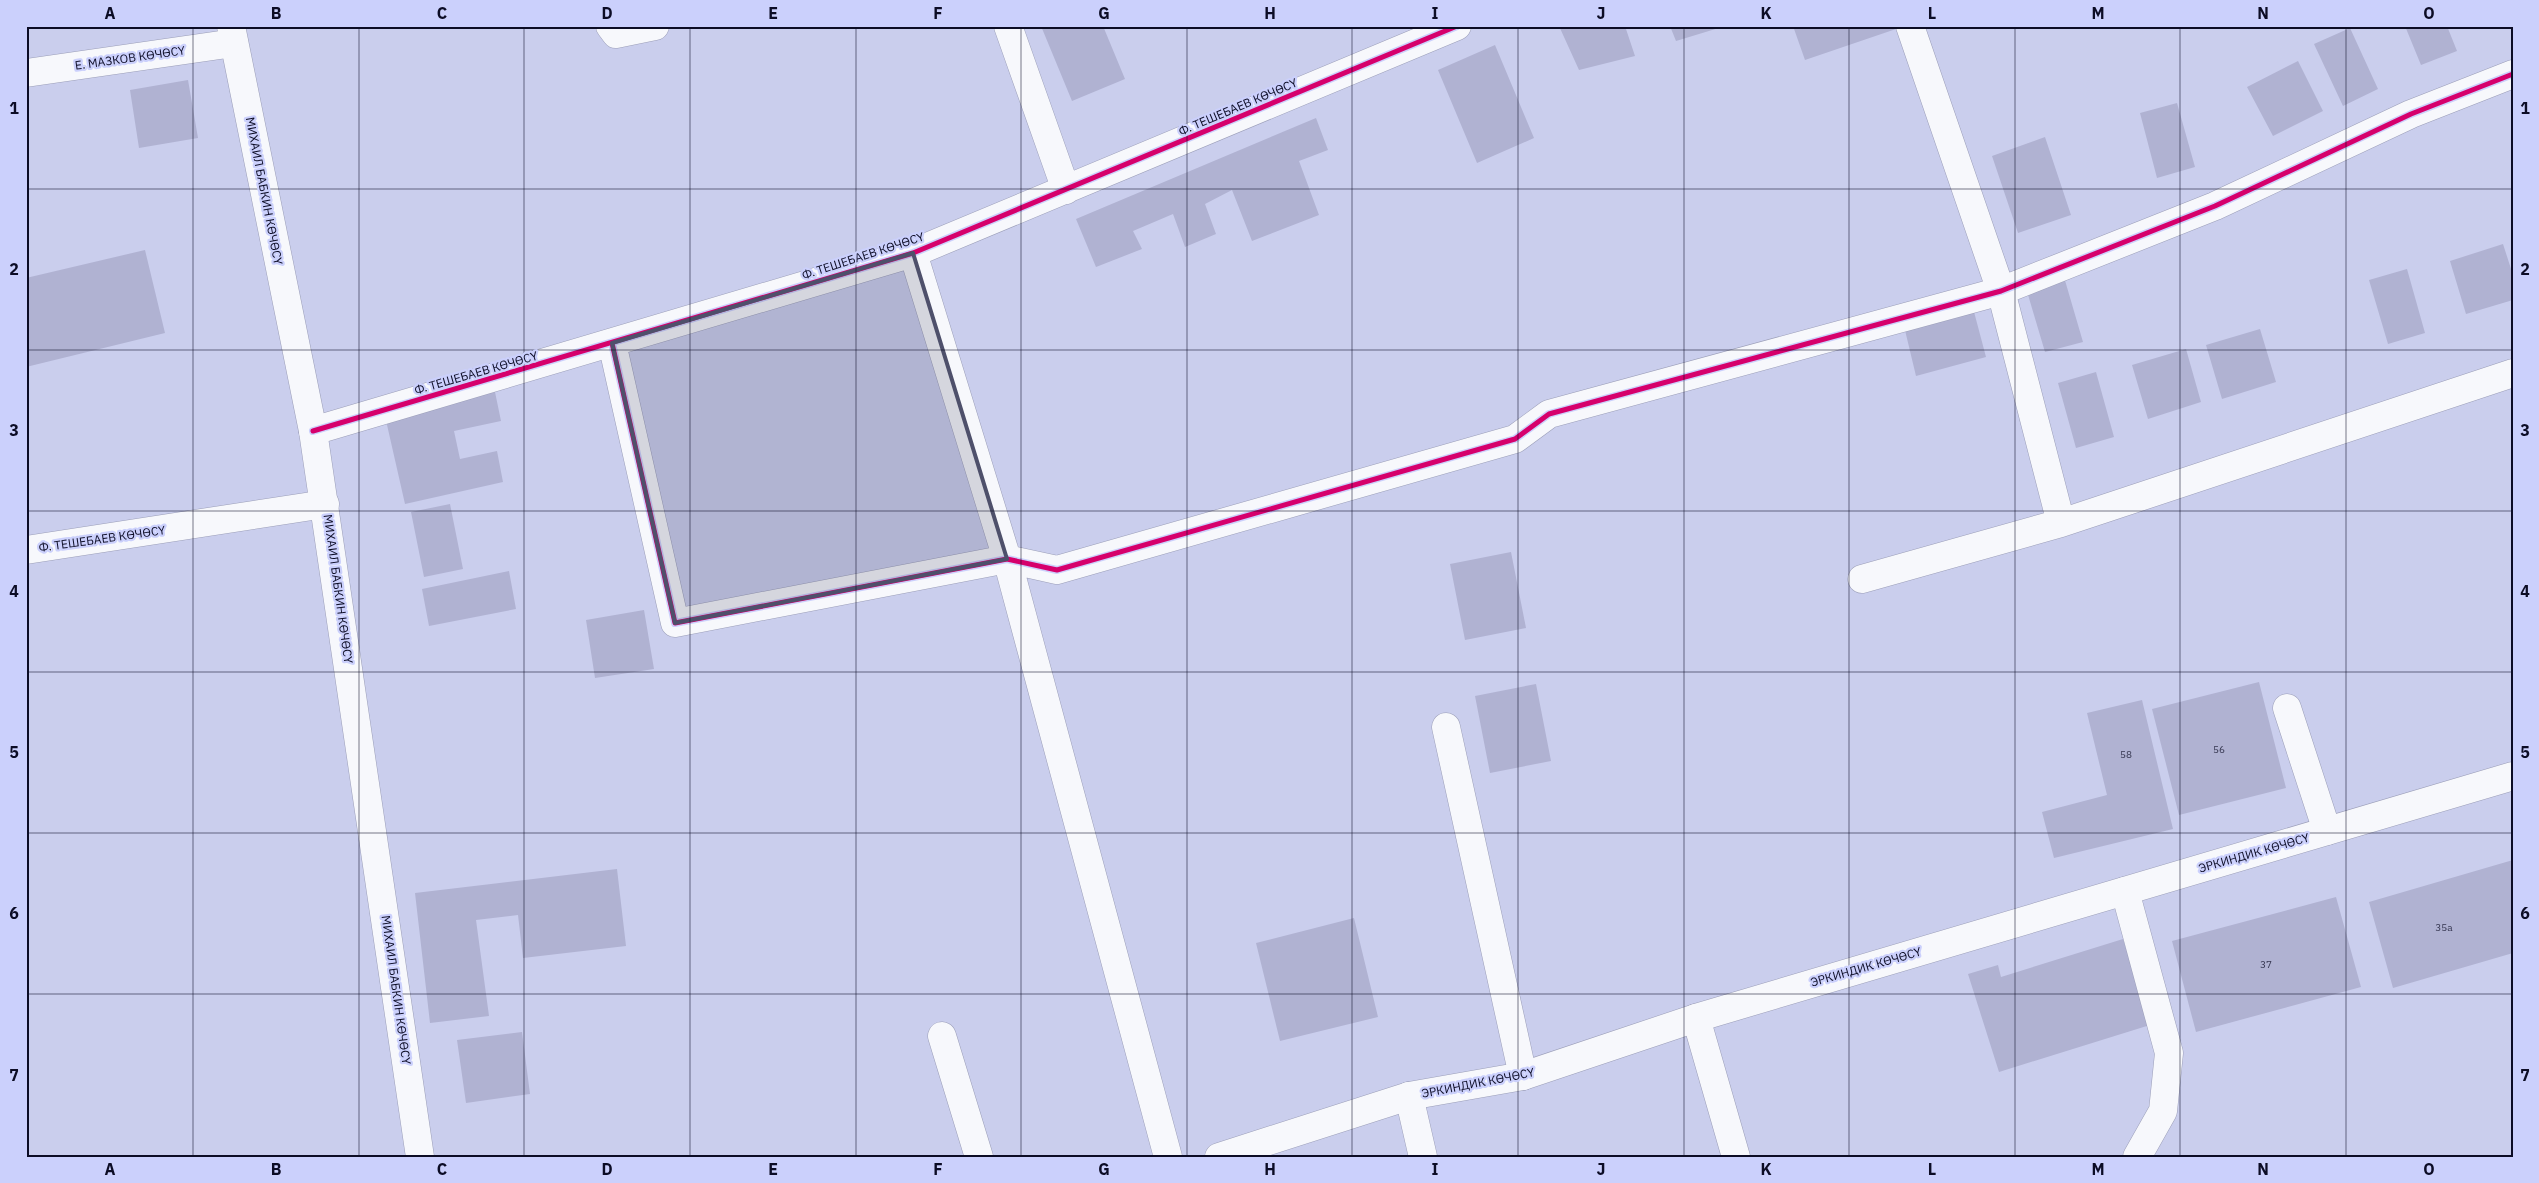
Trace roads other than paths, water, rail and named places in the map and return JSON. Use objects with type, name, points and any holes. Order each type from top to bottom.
[{"type":"street","points":[[610,26],[616,34],[654,26]]},
{"type":"street","points":[[1008,26],[1066,190]]},
{"type":"street","name":"Ф. ТЕШЕБАЕВ КӨЧӨСҮ","points":[[313,431],[913,253],[1457,26]]},
{"type":"street","points":[[1910,26],[2001,291],[2061,523]]},
{"type":"street","name":"Е. МАЗКОВ КӨЧӨСҮ","points":[[26,73],[233,35]]},
{"type":"street","name":"МИХАИЛ БАБКИН КӨЧӨСҮ","points":[[233,35],[313,431],[420,1157]]},
{"type":"street","points":[[612,343],[675,623],[1007,559],[1057,570],[1515,439],[1549,414],[2001,291],[2215,206],[2411,114],[2513,74]]},
{"type":"street","points":[[913,253],[1007,559],[1168,1157]]},
{"type":"street","points":[[1862,579],[2061,523],[2513,373]]},
{"type":"street","name":"Ф. ТЕШЕБАЕВ КӨЧӨСҮ","points":[[26,550],[325,504]]},
{"type":"street","points":[[2287,708],[2327,831]]},
{"type":"street","points":[[1446,727],[1524,1076]]},
{"type":"street","name":"ЭРКИНДИК КӨЧӨСҮ","points":[[1219,1157],[1409,1096],[1524,1076],[1696,1018],[2513,776]]},
{"type":"street","points":[[2125,891],[2169,1053],[2163,1111],[2137,1157]]},
{"type":"street","points":[[1696,1018],[1736,1157]]},
{"type":"street","points":[[942,1036],[978,1157]]},
{"type":"street","points":[[1409,1096],[1423,1157]]}]
